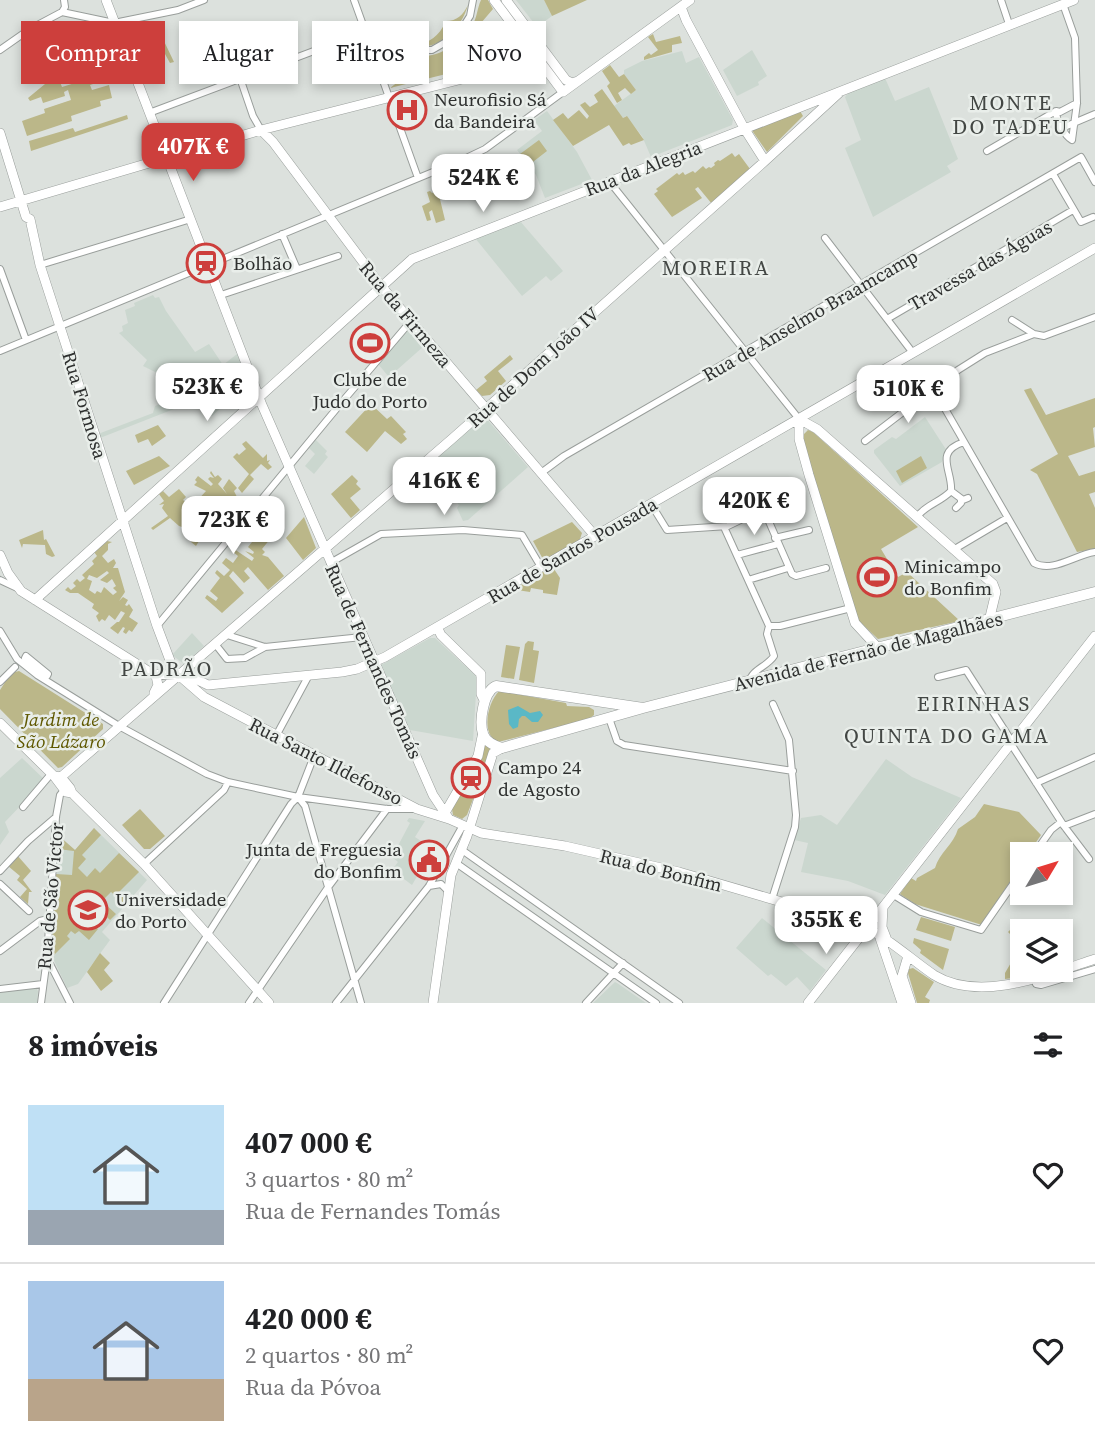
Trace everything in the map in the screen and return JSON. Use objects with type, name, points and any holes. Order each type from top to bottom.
[{"type":"main road","name":"Avenida de Fernão de Magalhães","points":[[598,722],[643,708],[1094,593]]},
{"type":"main road","points":[[496,686],[597,703],[600,710],[598,722],[502,748],[492,744],[483,732],[484,700],[489,690],[496,686]]},
{"type":"main road","name":"Avenida de Fernão de Magalhães","points":[[597,703],[643,708]]},
{"type":"street","points":[[0,50],[72,0]]},
{"type":"street","name":"Rua de Fernandes Tomás","points":[[106,0],[113,21]]},
{"type":"street","points":[[182,0],[183,9]]},
{"type":"street","points":[[124,21],[183,9],[204,0]]},
{"type":"street","points":[[354,0],[362,21]]},
{"type":"street","points":[[429,50],[458,35],[470,16],[473,0]]},
{"type":"street","points":[[494,0],[510,21]]},
{"type":"street","points":[[506,0],[522,21]]},
{"type":"street","points":[[0,351],[485,149],[680,3],[690,0]]},
{"type":"street","points":[[1001,0],[1009,24]]},
{"type":"street","name":"Rua da Alegria","points":[[35,600],[381,286],[418,256],[1074,0]]},
{"type":"street","points":[[680,3],[685,20],[765,161]]},
{"type":"street","points":[[1056,111],[1062,128],[1072,140],[1077,103],[1075,38],[1063,4]]},
{"type":"street","points":[[63,6],[108,21]]},
{"type":"street","points":[[546,54],[566,80],[572,83],[580,80]]},
{"type":"street","points":[[546,70],[563,92]]},
{"type":"street","name":"Rua de Fernandes Tomás","points":[[138,84],[288,467],[433,795],[448,815]]},
{"type":"street","points":[[149,113],[224,84]]},
{"type":"street","name":"Rua da Firmeza","points":[[242,84],[261,130],[273,142],[327,215],[351,252],[595,536]]},
{"type":"street","points":[[385,84],[418,178]]},
{"type":"street","points":[[0,207],[261,130],[444,84]]},
{"type":"street","name":"Rua de Dom João IV","points":[[55,776],[227,635],[765,161],[842,89]]},
{"type":"street","points":[[987,151],[1056,111],[1077,103]]},
{"type":"street","points":[[803,105],[812,111],[813,118]]},
{"type":"street","points":[[1062,128],[1095,114]]},
{"type":"street","name":"Rua Formosa","points":[[0,132],[3,150],[34,231],[40,265],[121,521],[170,663],[179,676]]},
{"type":"street","name":"Rua de Anselmo Braamcamp","points":[[541,473],[572,451],[1081,158],[1095,181]]},
{"type":"street","points":[[1053,174],[1081,222],[1093,217]]},
{"type":"street","points":[[609,181],[799,419],[817,429],[995,587],[989,621]]},
{"type":"street","name":"Travessa das Águas","points":[[887,319],[1073,210]]},
{"type":"street","points":[[40,265],[191,219]]},
{"type":"street","points":[[282,234],[297,269]]},
{"type":"street","points":[[825,238],[914,353]]},
{"type":"street","name":"Rua de Santos Pousada","points":[[208,685],[342,672],[375,662],[1095,248]]},
{"type":"street","points":[[221,295],[338,256]]},
{"type":"street","points":[[0,269],[26,340]]},
{"type":"street","points":[[1012,320],[1034,334],[1044,335],[1095,317]]},
{"type":"street","points":[[157,626],[411,321]]},
{"type":"street","points":[[865,441],[933,388],[985,353],[1034,334]]},
{"type":"street","points":[[933,388],[1034,563],[1051,567],[1095,551]]},
{"type":"street","points":[[799,419],[799,436],[808,475],[850,608],[857,626],[879,649]]},
{"type":"street","points":[[951,491],[947,456],[953,446],[964,442]]},
{"type":"street","points":[[916,517],[951,491]]},
{"type":"street","points":[[951,491],[965,498],[956,508]]},
{"type":"street","points":[[652,504],[667,530],[724,527],[790,496]]},
{"type":"street","points":[[763,508],[789,568],[796,576],[826,568]]},
{"type":"street","points":[[953,550],[1007,518]]},
{"type":"street","points":[[724,527],[769,626],[767,634],[774,656],[752,674],[750,681]]},
{"type":"street","points":[[330,563],[381,534],[463,530],[522,535],[541,567]]},
{"type":"street","points":[[737,555],[809,530]]},
{"type":"street","points":[[0,555],[8,573],[21,591]]},
{"type":"street","points":[[748,580],[789,568]]},
{"type":"street","points":[[0,580],[153,674],[158,678],[159,685],[152,698]]},
{"type":"street","points":[[769,626],[780,626],[850,608]]},
{"type":"street","points":[[437,627],[441,635],[481,674],[481,694],[484,700]]},
{"type":"street","points":[[0,631],[15,663],[119,726],[207,774],[228,782],[298,797],[387,809],[419,810],[429,804],[433,795]]},
{"type":"street","points":[[227,635],[265,647]]},
{"type":"street","points":[[808,1003],[1095,636]]},
{"type":"street","points":[[215,645],[227,659],[245,658],[265,647],[362,637]]},
{"type":"street","points":[[0,682],[15,663]]},
{"type":"street","points":[[938,677],[966,670],[1036,783],[1088,859]]},
{"type":"street","points":[[153,674],[189,676],[208,685],[203,690],[204,697]]},
{"type":"street","points":[[276,736],[309,675]]},
{"type":"street","name":"Rua Santo Ildefonso","points":[[179,676],[204,697],[314,756],[419,810],[448,815]]},
{"type":"street","points":[[772,899],[796,823],[789,740],[773,704]]},
{"type":"street","points":[[609,718],[617,741],[624,745],[793,771]]},
{"type":"street","points":[[0,723],[145,864],[269,1003]]},
{"type":"street","points":[[466,828],[448,815],[478,756],[483,732]]},
{"type":"street","points":[[433,1003],[448,893],[456,863],[493,753],[502,748]]},
{"type":"street","points":[[164,1003],[207,933],[298,797],[314,756]]},
{"type":"street","points":[[1036,783],[1095,757]]},
{"type":"street","points":[[23,807],[55,776]]},
{"type":"street","points":[[145,864],[224,790],[228,782]]},
{"type":"street","name":"Rua de São Victor","points":[[41,1003],[47,958],[56,817],[60,795],[68,791]]},
{"type":"street","points":[[298,797],[305,806],[361,1003]]},
{"type":"street","points":[[249,1003],[329,886],[387,809]]},
{"type":"street","points":[[1042,842],[1051,830],[1095,814]]},
{"type":"street","points":[[0,871],[28,841],[56,817]]},
{"type":"street","points":[[336,1003],[429,886],[466,828]]},
{"type":"street","name":"Rua do Bonfim","points":[[466,828],[481,834],[565,846],[679,872],[867,928],[883,936],[935,976],[960,988],[999,987],[1018,982]]},
{"type":"street","points":[[462,850],[679,1003]]},
{"type":"street","points":[[456,863],[656,1003]]},
{"type":"street","points":[[493,889],[501,877]]},
{"type":"street","points":[[0,884],[29,911]]},
{"type":"street","points":[[429,886],[441,884],[446,886],[448,893]]},
{"type":"street","points":[[892,894],[921,912],[981,930],[1010,888]]},
{"type":"street","points":[[883,907],[883,936],[902,1003]]},
{"type":"street","points":[[0,951],[38,919],[48,919]]},
{"type":"street","points":[[575,946],[582,935]]},
{"type":"street","points":[[908,956],[902,976],[911,1003]]},
{"type":"street","points":[[47,958],[70,1003]]},
{"type":"street","name":"Rua do Bonfim","points":[[1073,966],[1095,959]]},
{"type":"street","points":[[586,1003],[623,963]]},
{"type":"street","points":[[1073,976],[1095,970]]},
{"type":"street","points":[[1036,982],[1041,985],[1052,982]]},
{"type":"street","points":[[0,989],[43,984]]},
{"type":"street","points":[[665,1003],[670,996]]},
{"type":"shaded area","points":[[516,0],[544,0],[552,16],[545,21],[532,21]]},
{"type":"shaded area","points":[[752,50],[767,76],[758,82],[759,85],[737,96],[723,70]]},
{"type":"shaded area","points":[[682,51],[686,63],[699,57],[733,120],[732,125],[651,157],[642,136],[614,106],[636,90],[624,70],[642,61]]},
{"type":"shaded area","points":[[885,78],[895,101],[929,87],[958,159],[947,166],[951,172],[873,217],[845,148],[861,140],[845,97],[851,90]]},
{"type":"shaded area","points":[[547,111],[577,152],[592,180],[545,198],[536,175],[517,150],[542,131],[534,120]]},
{"type":"shaded area","points":[[520,221],[563,271],[551,281],[546,276],[522,296],[475,238]]},
{"type":"shaded area","points":[[153,295],[155,298],[159,297],[195,352],[209,344],[223,365],[237,354],[242,365],[211,391],[211,395],[222,407],[212,416],[197,400],[100,438],[98,434],[153,413],[155,406],[187,394],[163,376],[143,366],[147,360],[119,333],[123,331],[122,326],[128,323],[125,310]]},
{"type":"shaded area","points":[[407,329],[424,346],[389,377],[378,364]]},
{"type":"shaded area","points":[[485,417],[528,467],[468,520],[463,521],[457,508],[459,505],[426,465]]},
{"type":"shaded area","points":[[925,417],[947,451],[942,462],[900,486],[874,450],[892,437],[896,439]]},
{"type":"shaded area","points":[[315,439],[327,451],[325,454],[328,457],[314,474],[305,466],[315,454],[308,447]]},
{"type":"shaded area","points":[[192,633],[204,646],[184,664],[172,655]]},
{"type":"shaded area","points":[[430,638],[435,638],[477,677],[473,741],[410,730],[381,665]]},
{"type":"shaded area","points":[[22,758],[45,780],[5,822],[9,832],[0,845],[0,778]]},
{"type":"shaded area","points":[[886,759],[912,777],[961,798],[885,895],[848,881],[801,872],[808,843],[794,840],[801,818],[821,815],[837,825]]},
{"type":"shaded area","points":[[409,818],[425,821],[415,837],[424,843],[422,847],[429,850],[412,885],[392,870],[398,862],[392,857],[410,823],[407,821]]},
{"type":"shaded area","name":"Universidade do Porto","points":[[94,828],[147,880],[102,932],[110,940],[78,984],[67,988],[50,952],[54,899],[59,899],[61,882],[56,881],[59,836],[75,850]]},
{"type":"shaded area","points":[[762,918],[826,970],[810,991],[797,977],[786,986],[771,974],[768,976],[736,948]]},
{"type":"shaded area","points":[[617,983],[646,1003],[593,1003]]},
{"type":"shaded area","points":[[36,988],[37,1003],[0,1003],[0,992]]},
{"type":"green space","points":[[481,0],[488,0],[493,9],[483,21],[475,21]]},
{"type":"green space","points":[[544,0],[587,0],[552,16]]},
{"type":"green space","points":[[468,5],[461,21],[446,21],[459,17]]},
{"type":"green space","points":[[443,27],[443,40],[429,46],[429,40]]},
{"type":"green space","points":[[653,34],[656,42],[680,36],[682,43],[672,45],[672,52],[644,60],[649,53],[651,55],[658,50],[648,37]]},
{"type":"green space","points":[[165,43],[174,62],[170,63],[165,54]]},
{"type":"green space","points":[[443,52],[443,75],[429,78],[429,55]]},
{"type":"green space","points":[[610,65],[619,77],[624,74],[636,90],[631,94],[625,88],[618,93],[622,100],[617,103],[607,86],[610,83],[602,71]]},
{"type":"green space","points":[[45,84],[61,84],[62,87],[93,84],[90,85],[92,90],[109,85],[112,98],[100,101],[101,106],[71,116],[72,121],[27,136],[22,121],[45,113],[44,109],[71,100],[68,90],[64,92],[65,96],[43,103],[41,97],[30,101],[28,98]]},
{"type":"green space","points":[[602,89],[623,118],[627,116],[644,140],[623,146],[609,125],[573,146],[553,120],[563,113],[568,119],[579,110],[587,119],[589,116],[580,105],[585,102],[590,107],[598,102],[594,95]]},
{"type":"green space","points":[[800,111],[803,116],[767,152],[751,129]]},
{"type":"green space","points":[[127,115],[128,119],[31,151],[29,141],[73,128],[75,132]]},
{"type":"green space","points":[[539,140],[547,151],[529,165],[520,154]]},
{"type":"green space","points":[[732,153],[735,157],[739,154],[750,169],[712,204],[698,187],[695,189],[702,198],[672,217],[654,194],[658,191],[656,189],[677,173],[695,173],[703,166],[706,169],[711,168],[718,160]]},
{"type":"green space","points":[[438,191],[445,220],[436,223],[432,210],[429,212],[431,220],[427,221],[422,206],[430,202],[427,192]]},
{"type":"green space","points":[[510,355],[513,359],[498,371],[506,381],[490,395],[482,396],[476,390],[487,381],[484,377]]},
{"type":"green space","points":[[1031,388],[1046,415],[1095,398],[1095,447],[1068,456],[1079,476],[1095,471],[1095,492],[1089,494],[1095,508],[1095,549],[1077,552],[1037,474],[1030,470],[1058,454],[1024,390]]},
{"type":"green space","points":[[371,404],[387,419],[391,416],[406,432],[403,434],[407,439],[401,444],[385,431],[367,452],[345,432]]},
{"type":"green space","points":[[158,425],[166,436],[152,446],[148,439],[138,443],[135,435]]},
{"type":"green space","points":[[808,430],[918,527],[881,549],[898,577],[907,572],[960,621],[878,639],[859,621],[802,439]]},
{"type":"green space","points":[[246,441],[263,458],[267,454],[267,461],[270,460],[268,463],[272,467],[268,470],[261,464],[250,475],[254,479],[242,493],[238,488],[249,474],[233,457],[246,449],[242,444]]},
{"type":"green space","points":[[159,456],[170,466],[134,485],[126,471]]},
{"type":"green space","points":[[921,456],[927,468],[902,483],[896,471]]},
{"type":"green space","points":[[211,471],[215,477],[218,475],[222,479],[218,484],[227,494],[223,488],[229,479],[237,488],[234,491],[238,499],[234,503],[229,502],[209,525],[211,527],[204,534],[198,532],[195,538],[189,535],[191,530],[179,526],[170,518],[153,530],[151,528],[168,516],[162,508],[164,504],[159,505],[164,501],[159,494],[163,491],[169,497],[179,489],[186,497],[183,500],[190,505],[194,504],[206,491],[194,485],[197,482],[195,480],[198,476],[211,486],[213,484],[208,479],[214,478]]},
{"type":"green space","points":[[352,475],[361,489],[350,498],[360,510],[351,518],[331,494]]},
{"type":"green space","points":[[304,517],[316,548],[303,560],[286,538]]},
{"type":"green space","points":[[269,521],[282,532],[275,540],[271,538],[262,549],[265,552],[262,555],[268,557],[284,576],[268,590],[248,567],[244,571],[250,578],[244,583],[233,571],[229,576],[244,593],[222,613],[205,598],[207,595],[216,601],[218,598],[210,591],[220,578],[215,573],[217,570],[224,576],[230,570],[222,563],[226,558],[233,563],[238,556],[232,551],[234,549],[252,561],[254,558],[245,551],[253,554],[248,547]]},
{"type":"green space","points":[[572,522],[582,533],[579,542],[544,561],[533,541]]},
{"type":"green space","points":[[43,530],[44,540],[46,539],[55,556],[46,554],[45,545],[23,544],[22,548],[19,540]]},
{"type":"green space","points":[[195,538],[199,541],[196,546],[191,542]]},
{"type":"green space","points":[[107,541],[112,542],[102,556],[108,563],[114,559],[116,563],[113,568],[118,568],[125,592],[119,601],[123,597],[128,600],[125,605],[129,604],[133,610],[129,617],[138,623],[132,632],[129,630],[126,634],[123,627],[118,634],[110,628],[119,622],[125,613],[121,611],[115,620],[109,615],[105,621],[102,619],[99,622],[96,616],[99,613],[92,608],[94,604],[78,593],[65,590],[76,586],[73,583],[77,579],[80,582],[85,578],[82,575],[94,564],[92,561],[97,556],[94,552]],"holes":[[[107,571],[109,573],[100,580],[107,583],[112,579],[116,586],[113,588],[117,592],[113,595],[104,587],[101,593],[97,591],[95,594],[89,590],[92,581],[87,579],[89,575],[97,578]]]},
{"type":"green space","points":[[552,566],[560,578],[557,595],[531,588],[530,592],[517,590],[516,588]]},
{"type":"green space","points":[[528,641],[534,642],[533,650],[539,651],[534,683],[519,680],[525,644]]},
{"type":"green space","points":[[506,645],[520,647],[514,679],[501,677]]},
{"type":"green space","name":"Jardim de São Lázaro","points":[[19,671],[103,724],[103,729],[62,767],[58,768],[0,709],[0,690],[11,673]]},
{"type":"green space","points":[[499,691],[566,703],[567,706],[589,707],[594,710],[594,715],[589,719],[498,742],[489,732],[488,718],[492,702]]},
{"type":"green space","points":[[485,742],[493,747],[467,815],[462,819],[453,815],[452,809],[481,760]]},
{"type":"green space","points":[[984,804],[1019,812],[1041,835],[1036,842],[1010,842],[1010,882],[982,925],[915,904],[900,894],[911,878],[916,881],[935,868],[958,829],[975,817]]},
{"type":"green space","points":[[140,809],[165,836],[150,849],[144,849],[122,825]]},
{"type":"green space","points":[[94,828],[101,835],[82,855],[86,859],[78,868],[87,877],[95,868],[100,873],[119,853],[139,872],[119,892],[129,901],[126,905],[111,892],[102,901],[116,914],[110,920],[93,904],[84,916],[98,929],[89,940],[79,931],[75,934],[71,931],[67,936],[70,939],[52,957],[50,952],[54,899],[59,899],[61,882],[56,881],[56,874],[72,875],[74,851],[58,849],[59,836],[75,850]]},
{"type":"green space","points":[[17,855],[31,871],[23,880],[32,892],[29,892],[28,904],[20,897],[27,889],[17,880],[20,876],[8,866]]},
{"type":"green space","points":[[921,917],[955,927],[951,941],[916,930]]},
{"type":"green space","points":[[914,938],[949,949],[943,970],[920,953],[921,950],[913,943]]},
{"type":"green space","points":[[100,953],[110,963],[104,970],[113,981],[101,991],[87,972]]},
{"type":"green space","points":[[1010,964],[1010,978],[1005,979]]},
{"type":"green space","points":[[913,968],[934,982],[925,997],[930,1000],[929,1003],[917,1003],[908,973],[909,969]]},
{"type":"water","points":[[518,706],[530,713],[540,711],[543,715],[538,722],[532,722],[522,716],[518,727],[513,729],[509,724],[508,710]]},
{"type":"place","name":"Neurofisio Sá da Bandeira","points":[[407,110]]},
{"type":"place","name":"Bolhão","points":[[206,263]]},
{"type":"place","name":"Clube de Judo do Porto","points":[[370,343]]},
{"type":"place","name":"Minicampo do Bonfim","points":[[877,577]]},
{"type":"place","name":"Campo 24 de Agosto","points":[[471,778]]},
{"type":"place","name":"Junta de Freguesia do Bonfim","points":[[429,860]]},
{"type":"place","name":"Universidade do Porto","points":[[88,910]]},
{"type":"district","name":"MONTE DO TADEU","points":[[1011,115]]},
{"type":"district","name":"MOREIRA","points":[[716,268]]},
{"type":"district","name":"PADRÃO","points":[[167,669]]},
{"type":"district","name":"EIRINHAS","points":[[974,704]]},
{"type":"district","name":"QUINTA DO GAMA","points":[[947,736]]}]
